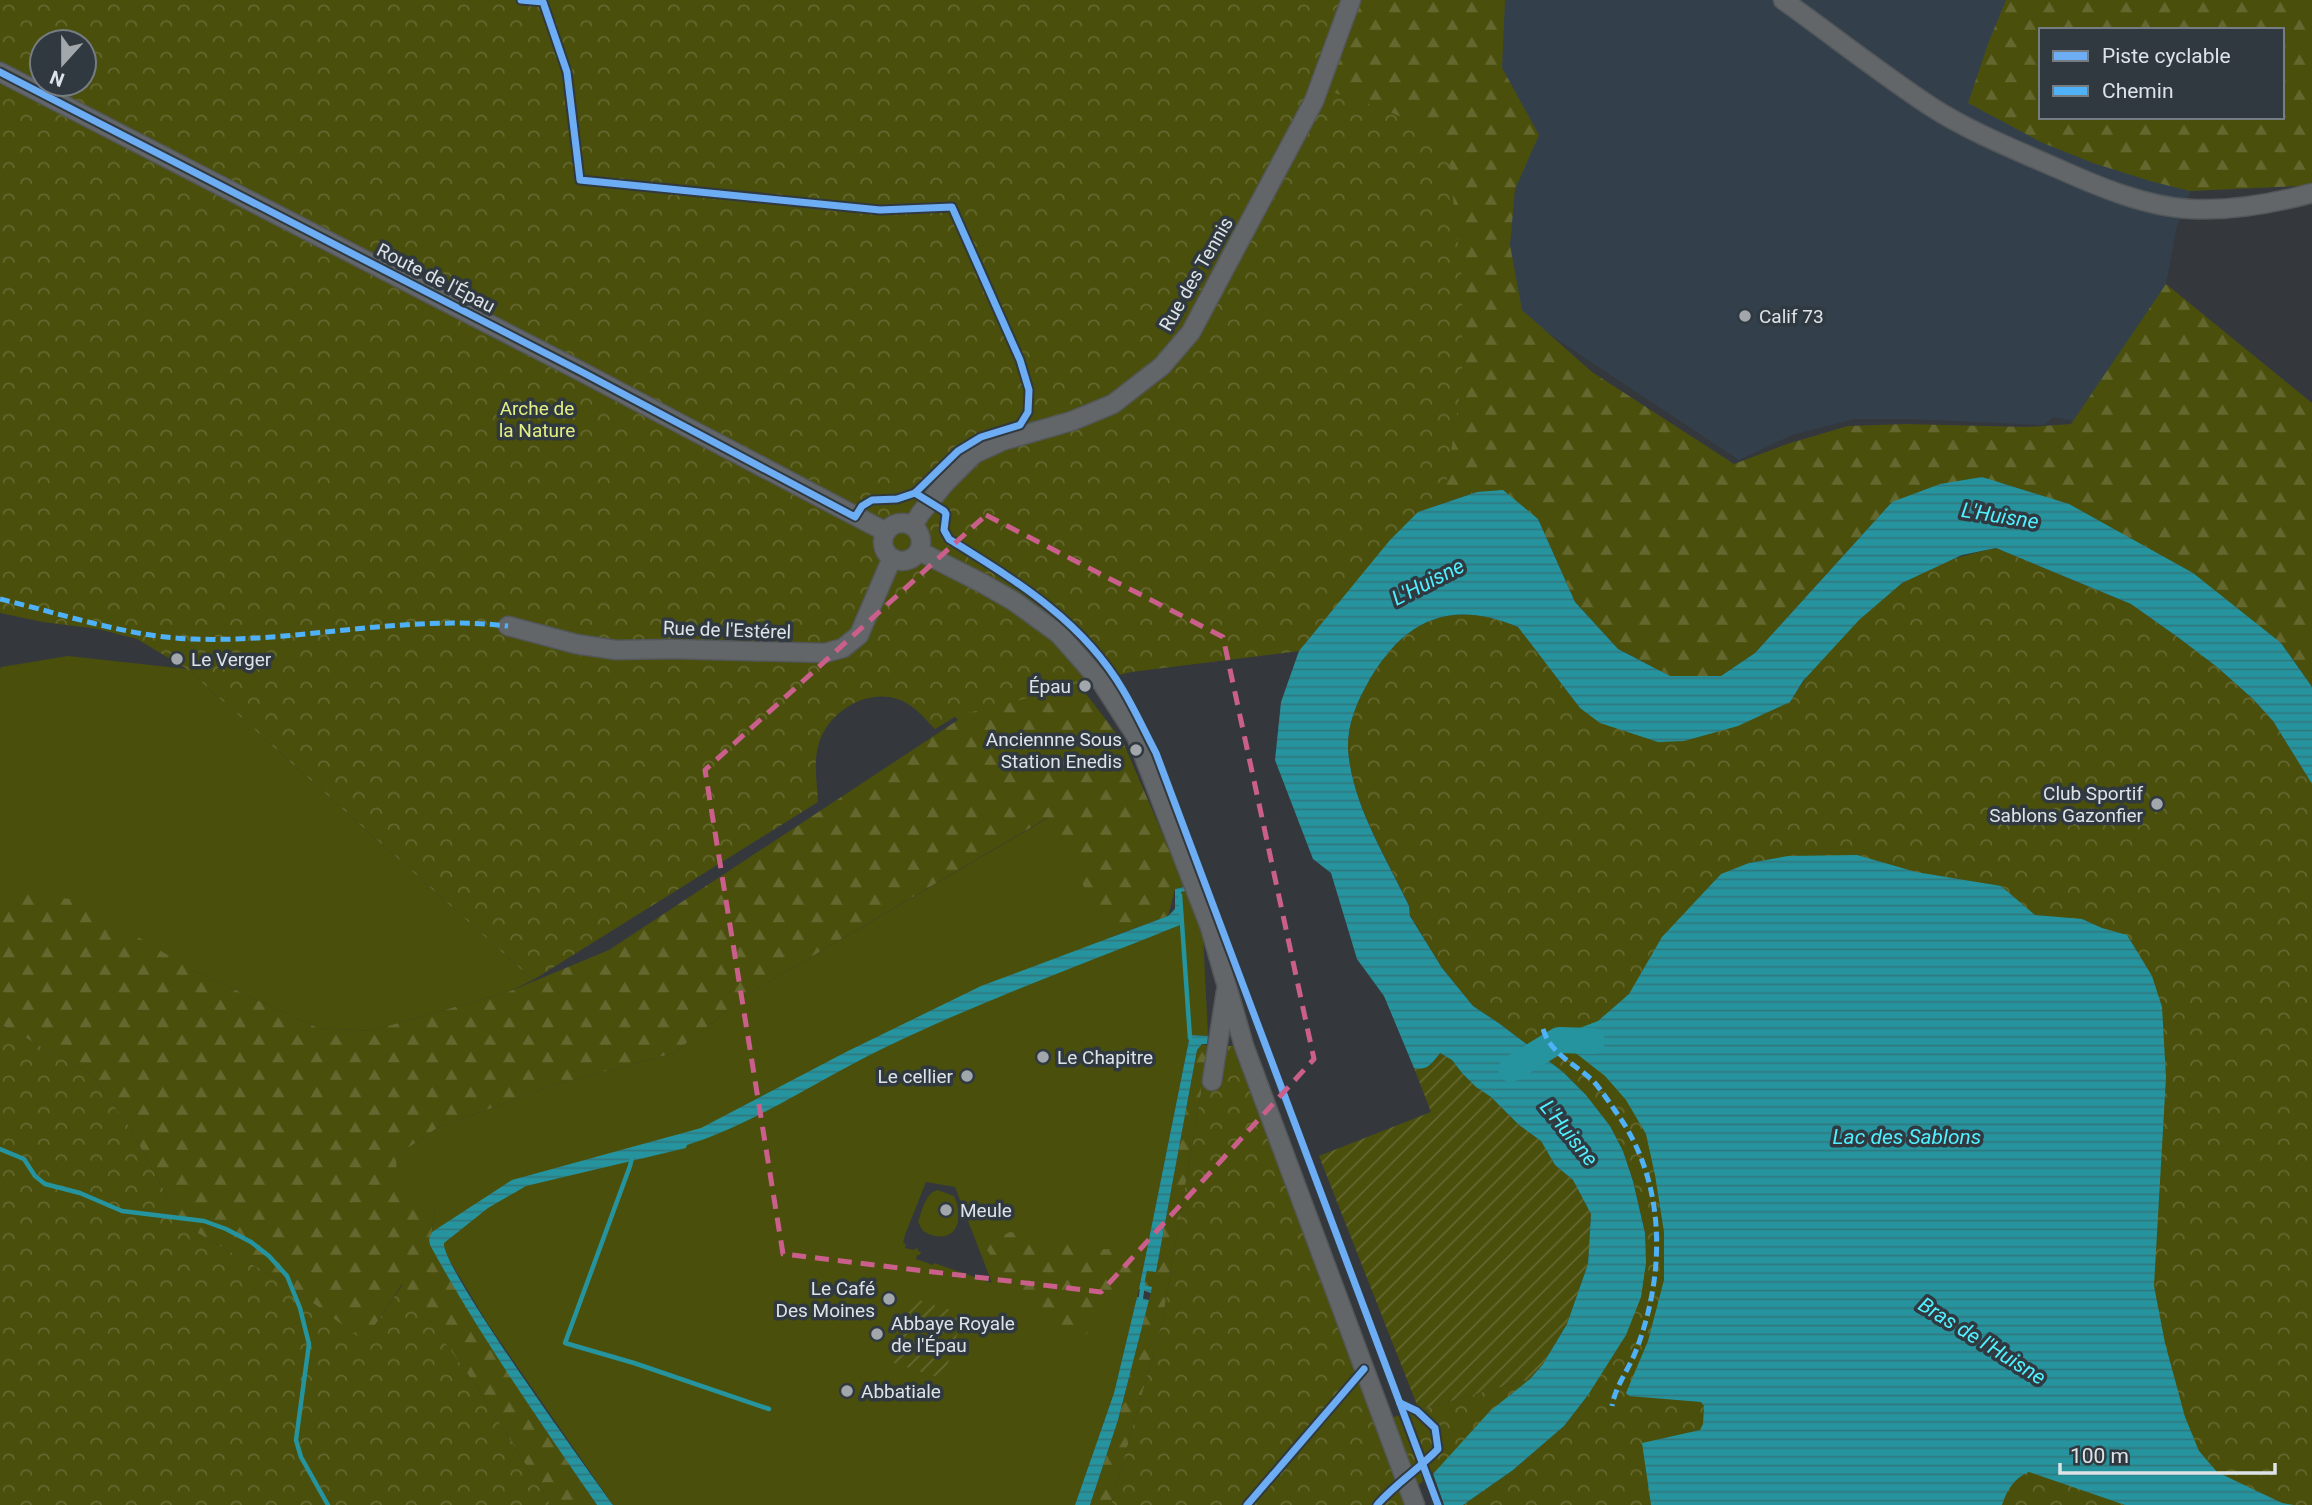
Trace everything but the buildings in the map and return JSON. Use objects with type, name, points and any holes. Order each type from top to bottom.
[{"type":"street","name":"Rue des Tennis","points":[[913,526],[945,483],[974,454],[1002,441],[1072,421],[1113,404],[1162,366],[1191,332],[1314,101],[1352,0]]},
{"type":"street","points":[[1783,0],[1932,107],[2009,147],[2087,181],[2159,204],[2190,209],[2245,208],[2312,193]]},
{"type":"street","name":"Route de l'Épau","points":[[0,72],[886,532]]},
{"type":"street","points":[[900,522],[913,526],[921,537],[919,551],[912,559],[905,561],[892,558],[883,545],[886,532],[900,522]]},
{"type":"street","points":[[919,551],[982,583],[1059,634],[1101,683],[1136,736],[1210,927],[1244,1046],[1415,1505]]},
{"type":"street","name":"Rue de l'Estérel","points":[[508,626],[576,644],[616,650],[825,653],[843,648],[859,635],[892,558]]},
{"type":"street","points":[[1212,1081],[1227,986]]},
{"type":"highlighted area","points":[[986,515],[1223,637],[1314,1059],[1101,1292],[783,1254],[705,770]]},
{"type":"shaded area","points":[[1493,0],[2312,0],[2312,189],[2298,186],[2190,191],[2176,230],[2166,284],[2074,421],[2053,417],[2044,425],[1854,419],[1792,435],[1739,460],[1516,312],[1491,68]]},
{"type":"green space","points":[[0,0],[1505,0],[1502,68],[1539,135],[1515,189],[1510,245],[1522,310],[1592,372],[1734,464],[1787,444],[1848,426],[1906,424],[2027,427],[2071,424],[2166,284],[2312,403],[2312,687],[2281,643],[1892,502],[1755,653],[1721,676],[1670,676],[1618,649],[1575,602],[1538,519],[1477,492],[1418,512],[1390,540],[1299,651],[98,91],[98,28],[28,28]]},
{"type":"green space","name":"Arche de la Nature","points":[[0,0],[1351,0],[1322,89],[1376,106],[1422,126],[1449,162],[1462,278],[1462,381],[1443,503],[1418,512],[1391,540],[1299,651],[1131,672],[956,716],[935,729],[914,708],[898,699],[870,698],[857,702],[833,719],[819,743],[816,765],[818,802],[533,980],[187,669],[137,639],[98,629],[0,613]]},
{"type":"green space","points":[[2006,0],[2312,0],[2312,189],[2298,186],[2190,191],[2150,181],[2093,163],[2043,143],[1968,103]]},
{"type":"green space","points":[[1996,548],[2131,604],[2179,638],[2253,699],[2273,721],[2312,784],[2312,1505],[1463,1505],[1513,1470],[1564,1426],[1588,1395],[1645,1233],[1633,1180],[1623,1151],[1610,1126],[1586,1095],[1563,1072],[1473,1006],[1442,968],[1410,915],[1409,905],[1365,815],[1349,759],[1349,731],[1365,688],[1394,647],[1410,632],[1428,622],[1447,616],[1492,618],[1518,627],[1580,708],[1658,742],[1790,702],[1813,669],[1840,638],[1869,609],[1901,584],[1947,562]]},
{"type":"green space","points":[[1037,630],[1123,742],[1185,886],[1175,889],[1168,916],[1111,937],[1047,818],[748,994],[674,1053],[554,1085],[437,1128],[396,1156],[397,1180],[435,1208],[430,1243],[471,1314],[536,1416],[597,1505],[551,1505],[477,1387],[402,1284],[364,1342],[293,1288],[182,1224],[130,1128],[90,1073],[0,1024],[0,894],[15,892],[78,900],[192,970],[318,1028],[370,1031],[508,992],[609,950],[958,720],[925,678]]},
{"type":"green space","points":[[68,656],[187,669],[533,980],[508,992],[370,1031],[318,1028],[192,970],[0,894],[0,669]]},
{"type":"green space","points":[[1048,818],[1111,937],[1180,925],[1181,892],[1189,890],[1203,934],[1208,1036],[1190,1035],[1139,1289],[1114,1393],[1075,1505],[613,1505],[488,1324],[444,1251],[430,1243],[435,1208],[396,1180],[396,1156],[437,1128],[554,1085],[674,1053],[748,994]],"holes":[[[926,1182],[955,1187],[992,1283],[916,1259],[921,1252],[916,1248],[905,1248],[906,1244],[903,1243]]]},
{"type":"green space","points":[[0,1024],[90,1073],[130,1128],[182,1224],[293,1288],[364,1341],[403,1284],[477,1387],[551,1505],[0,1505]]},
{"type":"green space","points":[[1202,1044],[1209,1046],[1162,1323],[1111,1505],[1090,1505],[1118,1420],[1151,1292],[1152,1287],[1144,1285],[1147,1270],[1156,1272],[1197,1050]]},
{"type":"green space","points":[[1209,1046],[1244,1046],[1383,1420],[1530,1379],[1444,1505],[1111,1505],[1162,1323]]},
{"type":"green space","points":[[1440,1053],[1452,1060],[1476,1087],[1541,1141],[1555,1165],[1573,1180],[1591,1214],[1588,1264],[1567,1324],[1543,1364],[1530,1379],[1419,1410],[1319,1156],[1431,1112],[1414,1068],[1426,1067]]},
{"type":"green space","points":[[937,1190],[954,1196],[958,1206],[958,1223],[949,1235],[933,1235],[923,1231],[918,1222],[927,1199]]},
{"type":"green space","points":[[1010,1232],[1031,1236],[1039,1242],[1065,1241],[1104,1249],[1120,1247],[1138,1267],[1136,1281],[1113,1300],[1090,1331],[1077,1336],[1069,1333],[1045,1320],[1031,1308],[1025,1298],[1021,1280],[1009,1280],[984,1246]]},
{"type":"green space","points":[[910,1297],[935,1305],[928,1328],[921,1326],[918,1334],[901,1328]]},
{"type":"green space","points":[[938,1306],[964,1314],[954,1344],[936,1338],[939,1331],[931,1329]]},
{"type":"green space","points":[[901,1331],[917,1336],[915,1343],[923,1346],[916,1370],[891,1362]]},
{"type":"green space","points":[[936,1341],[953,1347],[943,1379],[918,1371],[926,1347],[933,1349]]},
{"type":"water","name":"L'Huisne","points":[[1982,477],[2069,504],[2193,573],[2281,643],[2312,687],[2312,784],[2273,721],[2253,699],[2179,638],[2131,604],[1996,548],[1962,555],[1902,583],[1859,620],[1803,681],[1790,702],[1738,726],[1684,741],[1658,742],[1600,723],[1580,708],[1518,627],[1492,618],[1447,616],[1410,632],[1379,665],[1357,705],[1349,731],[1349,759],[1365,816],[1409,906],[1410,916],[1442,968],[1473,1006],[1563,1072],[1586,1095],[1610,1126],[1623,1151],[1633,1181],[1645,1233],[1646,1263],[1641,1297],[1626,1335],[1588,1395],[1564,1426],[1513,1470],[1463,1505],[1405,1505],[1490,1411],[1530,1379],[1543,1364],[1567,1324],[1588,1264],[1591,1214],[1573,1180],[1555,1165],[1541,1141],[1476,1087],[1452,1060],[1440,1053],[1426,1067],[1414,1068],[1384,996],[1357,959],[1331,873],[1313,859],[1275,760],[1281,702],[1299,651],[1390,540],[1418,512],[1477,492],[1503,490],[1538,519],[1575,602],[1618,649],[1670,676],[1721,676],[1755,653],[1892,502],[1940,484]]},
{"type":"water","name":"Lac des Sablons","points":[[1857,855],[1916,872],[2001,886],[2035,915],[2082,919],[2127,935],[2152,976],[2162,1007],[2166,1077],[2154,1286],[2165,1343],[2185,1417],[2199,1451],[2217,1472],[2282,1503],[2294,1505],[2125,1505],[2029,1472],[2012,1485],[2002,1505],[1651,1505],[1642,1443],[1700,1430],[1704,1406],[1701,1402],[1629,1396],[1626,1393],[1648,1341],[1664,1280],[1664,1232],[1655,1175],[1646,1134],[1626,1100],[1605,1076],[1559,1040],[1561,1035],[1598,1021],[1629,994],[1662,937],[1721,874],[1749,863],[1788,856]]},
{"type":"water","points":[[1188,886],[1189,890],[1181,892],[1180,925],[922,1030],[861,1059],[763,1113],[687,1145],[686,1148],[526,1186],[488,1208],[444,1243],[449,1260],[490,1328],[613,1505],[597,1505],[469,1312],[430,1245],[432,1232],[512,1180],[701,1128],[846,1052],[981,986],[1168,916],[1175,909],[1175,889]]},
{"type":"water","points":[[1190,1035],[1208,1036],[1207,1044],[1202,1044],[1197,1050],[1156,1272],[1147,1271],[1144,1285],[1152,1287],[1151,1293],[1139,1289]]},
{"type":"water","points":[[1137,1297],[1149,1300],[1118,1420],[1090,1505],[1075,1505],[1114,1393]]},
{"type":"pier","points":[[1432,1471],[1444,1505],[1406,1505],[1404,1501]]},
{"type":"waterway","points":[[1180,895],[1190,1038]]},
{"type":"waterway","name":"Bras de l'Huisne","points":[[1511,1069],[1559,1040],[1592,1041]]},
{"type":"waterway","points":[[0,1149],[24,1159],[35,1176],[45,1184],[80,1193],[122,1211],[204,1221],[251,1242],[269,1256],[287,1276],[300,1308],[309,1344],[296,1440],[301,1457],[328,1505]]},
{"type":"waterway","points":[[632,1157],[565,1343],[634,1363],[769,1409]]},
{"type":"waterway","points":[[1140,1303],[1143,1284]]},
{"type":"marked path","points":[[0,599],[144,634],[193,639],[272,637],[429,624],[508,626]]},
{"type":"marked path","points":[[1543,1029],[1552,1046],[1594,1082],[1616,1112],[1644,1167],[1652,1197],[1656,1227],[1653,1288],[1637,1348],[1612,1406]]},
{"type":"cycle path","points":[[0,72],[582,372],[855,517],[862,506],[872,500],[897,499],[915,493],[958,451],[981,437],[1020,425],[1028,412],[1029,390],[1020,360],[952,207],[880,210],[580,180],[567,72],[543,2],[521,0]]},
{"type":"cycle path","points":[[915,493],[944,511],[944,530],[949,539],[999,570],[1068,623],[1106,665],[1136,713],[1156,753],[1438,1505]]},
{"type":"cycle path","points":[[1247,1505],[1364,1369]]},
{"type":"cycle path","points":[[1377,1505],[1438,1449],[1435,1428],[1417,1411],[1400,1403]]},
{"type":"place","name":"Calif 73","points":[[1745,316]]},
{"type":"place","name":"Le Verger","points":[[177,659]]},
{"type":"place","name":"Épau","points":[[1085,686]]},
{"type":"place","name":"Anciennne Sous Station Enedis","points":[[1136,750]]},
{"type":"place","name":"Club Sportif Sablons Gazonfier","points":[[2157,804]]},
{"type":"place","name":"Le Chapitre","points":[[1043,1057]]},
{"type":"place","name":"Le cellier","points":[[967,1076]]},
{"type":"place","name":"Meule","points":[[946,1210]]},
{"type":"place","name":"Le Café Des Moines","points":[[889,1299]]},
{"type":"place","name":"Abbaye Royale de l'Épau","points":[[877,1334]]},
{"type":"place","name":"Abbatiale","points":[[847,1391]]}]
